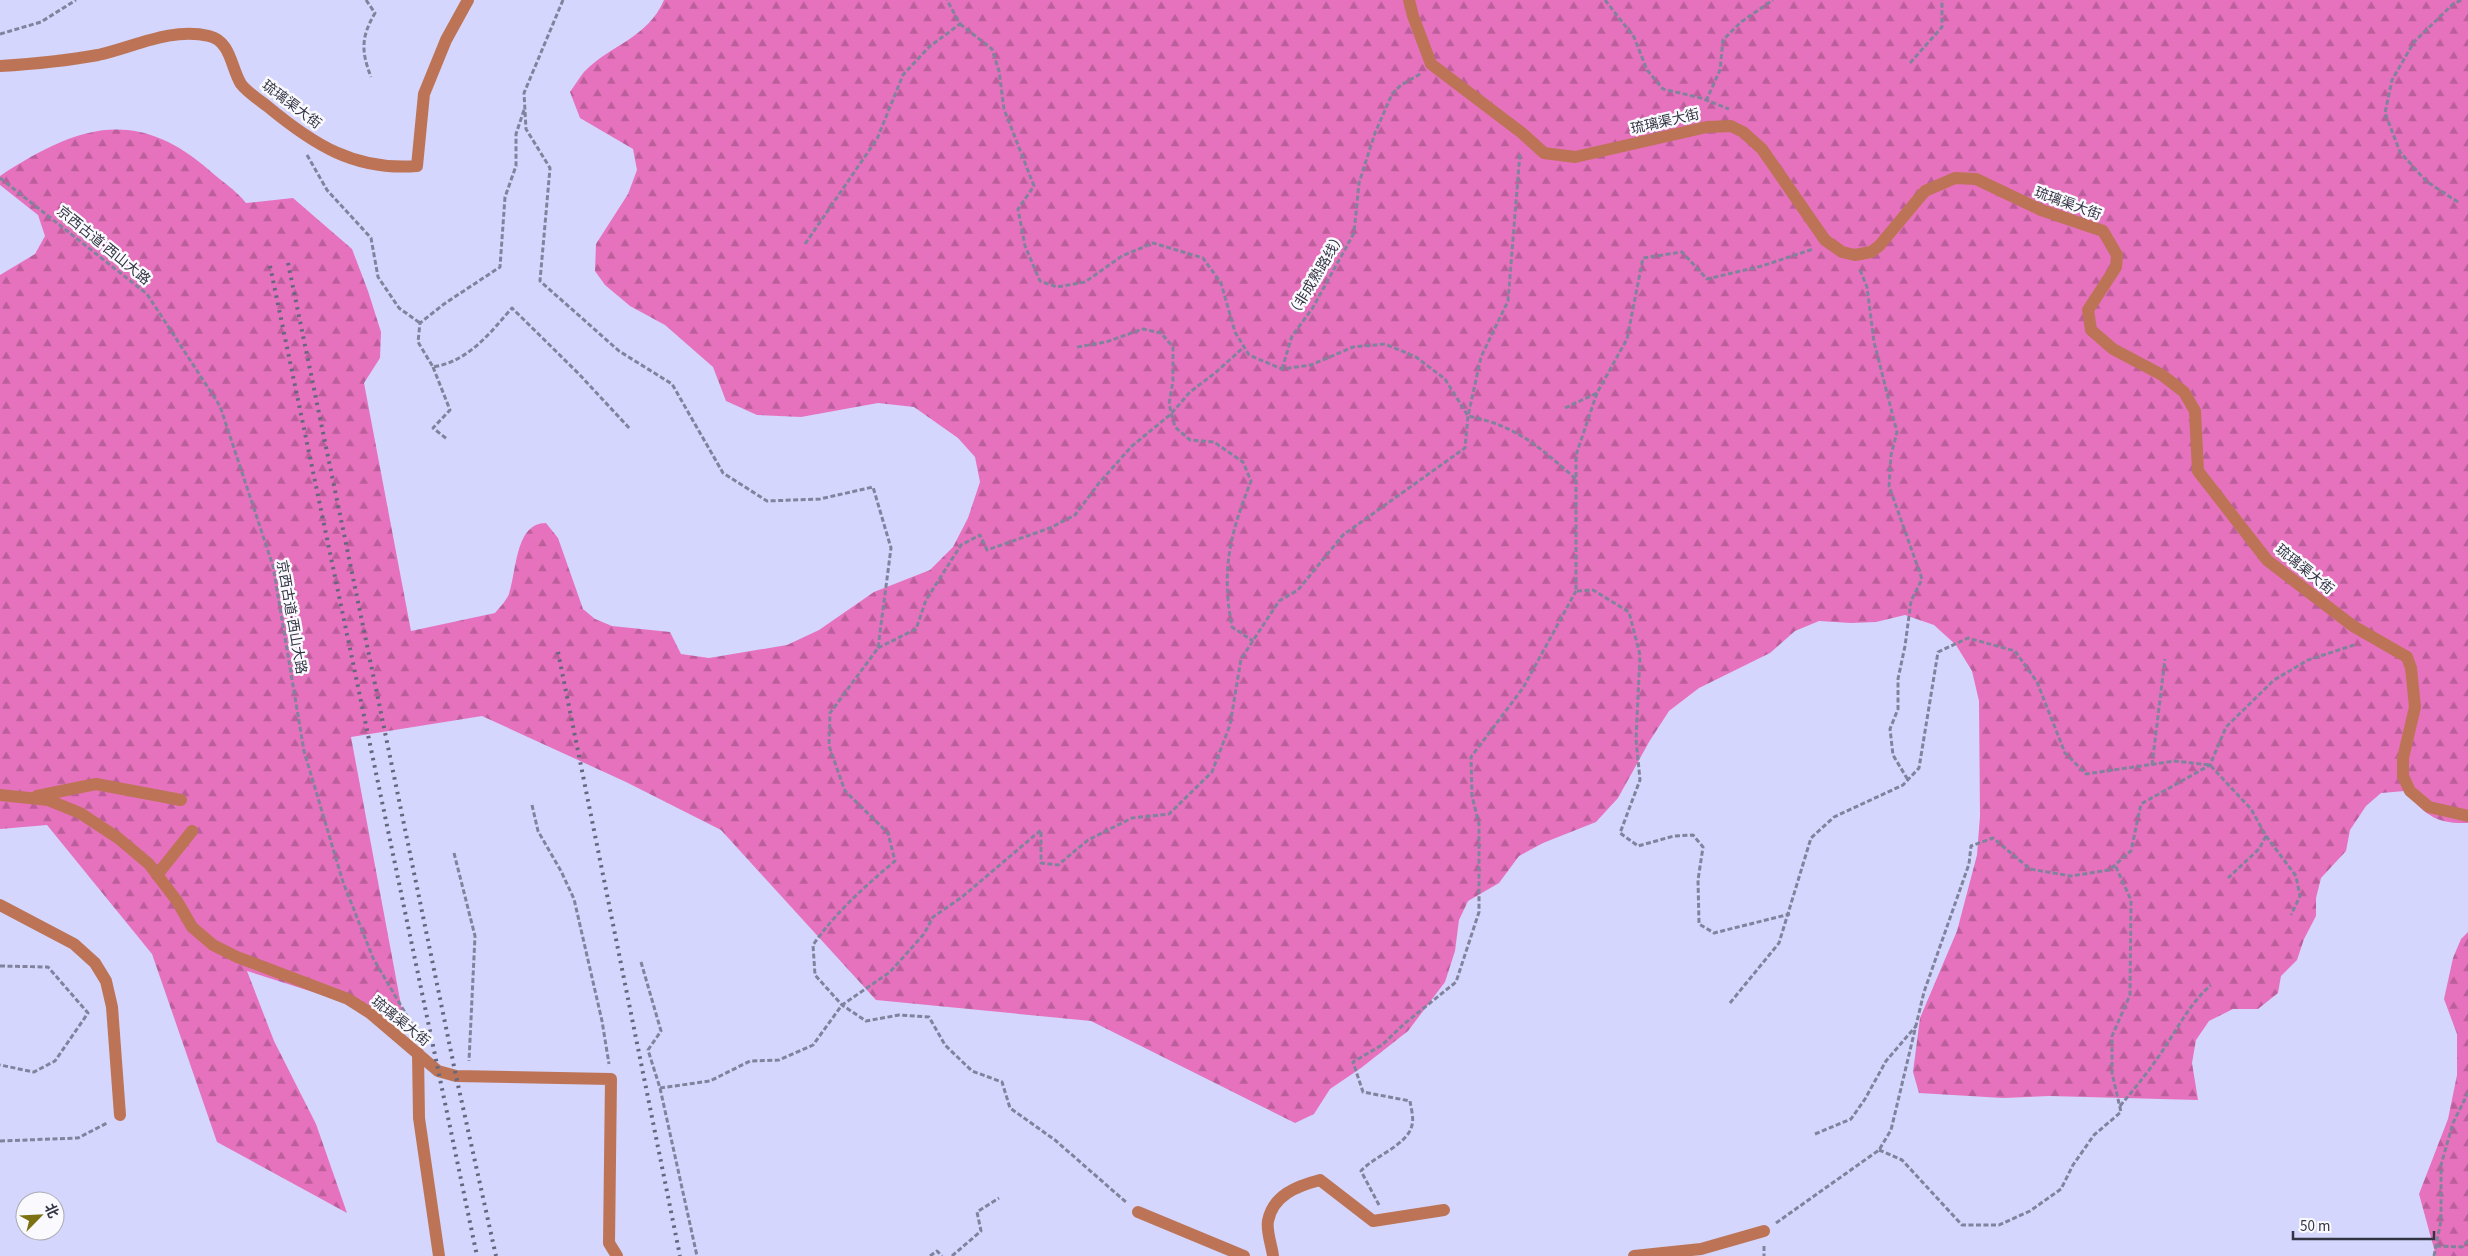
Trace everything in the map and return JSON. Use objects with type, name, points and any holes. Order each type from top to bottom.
[{"type":"street","name":"琉璃渠大街","points":[[0,66],[46,64],[99,54],[181,32],[211,36],[226,49],[242,85],[285,121],[330,151],[391,168],[417,166],[424,94],[446,40],[468,0]]},
{"type":"street","points":[[1409,0],[1412,16],[1431,64]]},
{"type":"street","name":"琉璃渠大街","points":[[1431,64],[1522,133],[1544,153],[1575,157],[1707,127],[1731,126]]},
{"type":"street","points":[[1731,126],[1743,132],[1762,149],[1825,240],[1842,252],[1855,255]]},
{"type":"street","name":"琉璃渠大街","points":[[1855,255],[1870,252],[1879,246],[1925,191],[1954,178],[1976,178],[2041,210],[2103,231],[2117,255],[2116,266],[2088,310],[2092,330],[2113,349],[2162,375],[2184,392],[2195,411],[2198,471],[2267,560],[2353,626],[2407,657],[2411,668],[2415,708],[2403,758],[2403,776],[2410,791],[2429,807],[2468,816]]},
{"type":"street","points":[[32,797],[96,784],[181,800]]},
{"type":"street","name":"琉璃渠大街","points":[[0,795],[48,800],[80,813],[118,838],[149,864],[192,927],[213,945],[237,957],[348,999],[370,1013],[438,1071],[456,1076],[611,1079]]},
{"type":"street","points":[[157,875],[192,831]]},
{"type":"street","points":[[0,905],[74,944],[95,963],[106,981],[112,1007],[120,1115]]},
{"type":"street","points":[[418,1053],[420,1118],[439,1256]]},
{"type":"street","points":[[611,1079],[609,1243],[617,1256]]},
{"type":"street","points":[[1274,1256],[1268,1222],[1274,1206],[1289,1190],[1302,1184],[1320,1180],[1373,1221],[1444,1210]]},
{"type":"street","points":[[1138,1212],[1244,1256]]},
{"type":"street","points":[[1634,1256],[1701,1249],[1764,1231]]},
{"type":"path","points":[[0,34],[41,22],[76,0]]},
{"type":"path","points":[[366,0],[375,13],[367,27],[363,56],[371,77]]},
{"type":"path","points":[[563,0],[524,93],[526,129],[550,168],[540,281],[619,351],[672,384],[722,473],[767,501],[820,498],[874,487],[891,548],[878,648]]},
{"type":"path","points":[[947,0],[960,24],[992,49],[999,71],[1004,109],[1034,186],[1018,209],[1025,246],[1040,281],[1057,288],[1085,282],[1122,256],[1153,243],[1202,258],[1220,283],[1235,332],[1249,355],[1282,369],[1311,365],[1353,348],[1385,344],[1416,357],[1445,379],[1468,416],[1488,420],[1529,438],[1576,479]]},
{"type":"path","points":[[1605,0],[1634,37],[1646,70],[1663,89],[1706,101],[1738,113],[1731,126]]},
{"type":"path","points":[[1706,101],[1720,70],[1723,40],[1741,22],[1773,0]]},
{"type":"path","points":[[1910,63],[1942,27],[1942,0]]},
{"type":"path","points":[[2458,202],[2426,181],[2400,152],[2385,113],[2392,80],[2414,42],[2453,4],[2462,0]]},
{"type":"path","points":[[805,244],[877,138],[903,76],[929,47],[960,24]]},
{"type":"path","name":"（非成熟路线）","points":[[1282,369],[1292,336],[1312,309],[1354,233],[1359,183],[1375,133],[1392,94],[1401,85],[1418,76],[1431,64]]},
{"type":"path","points":[[447,439],[433,428],[450,410],[433,367],[418,342],[420,323],[444,304],[500,267],[505,197],[516,166],[516,134],[525,107]]},
{"type":"path","points":[[660,1088],[710,1081],[750,1061],[779,1060],[813,1045],[842,1005],[890,972],[924,934],[933,917],[962,897],[1041,830],[1041,863],[1058,865],[1088,840],[1132,818],[1169,814],[1212,772],[1230,725],[1241,660],[1279,601],[1298,590],[1343,535],[1465,448],[1468,416],[1481,357],[1508,300],[1522,133]]},
{"type":"path","points":[[303,151],[314,165],[328,190],[371,238],[378,277],[399,308],[420,323]]},
{"type":"path","name":"京西古道·西山大路","points":[[0,178],[147,294],[220,406],[273,566],[304,751],[343,882],[374,958],[415,1031]]},
{"type":"path","points":[[1386,1219],[1361,1171],[1369,1162],[1400,1143],[1412,1125],[1410,1101],[1363,1092],[1353,1062],[1382,1045],[1404,1024],[1456,982],[1479,912],[1479,824],[1472,796],[1471,758],[1523,688],[1576,591],[1576,455],[1597,393],[1627,339],[1643,258],[1682,252],[1707,279],[1762,266],[1830,244]]},
{"type":"path","points":[[1855,255],[1867,287],[1874,342],[1896,432],[1891,455],[1888,486],[1922,579],[1911,601],[1906,646],[1898,680],[1898,709],[1890,729],[1893,755],[1908,780]]},
{"type":"path","points":[[433,367],[450,364],[480,345],[512,308],[579,374],[630,430]]},
{"type":"path","points":[[1078,347],[1106,342],[1143,328],[1161,333],[1173,347],[1173,381],[1169,404],[1175,427],[1190,440],[1214,442],[1243,462],[1252,481],[1230,542],[1226,596],[1232,627],[1253,641]]},
{"type":"path","points":[[1138,1212],[1054,1140],[1010,1108],[1002,1082],[972,1071],[944,1045],[929,1017],[898,1015],[866,1021],[842,1005],[815,975],[812,946],[831,920],[858,893],[895,861],[888,833],[845,791],[829,746],[830,713],[878,648],[916,630],[926,600],[961,545],[980,535],[987,550],[1050,528],[1075,515],[1099,483],[1132,446],[1171,414],[1190,392],[1244,347]]},
{"type":"path","points":[[1565,408],[1597,393]]},
{"type":"path","points":[[1576,591],[1593,590],[1629,612],[1640,655],[1636,739],[1640,780],[1620,833],[1638,846],[1674,836],[1693,835],[1703,847],[1698,880],[1699,924],[1714,932],[1790,914]]},
{"type":"path","points":[[1730,1003],[1779,943],[1790,914],[1811,838],[1834,816],[1903,785],[1919,768],[1938,652],[1968,638],[2015,651],[2037,682],[2065,753],[2086,774],[2174,761],[2210,765],[2251,809],[2266,836],[2296,876],[2300,896],[2291,915]]},
{"type":"path","points":[[1764,1231],[1879,1150],[1891,1130],[1924,992],[1969,864],[1971,846],[1993,838],[2030,870],[2071,876],[2109,870],[2131,851],[2141,804],[2210,765],[2226,727],[2274,680],[2308,660],[2374,638]]},
{"type":"path","points":[[2152,765],[2165,659]]},
{"type":"path","points":[[532,805],[538,831],[561,871],[574,899],[602,1021],[611,1079]]},
{"type":"path","points":[[2228,878],[2259,849],[2266,836]]},
{"type":"path","points":[[454,853],[475,936],[468,1052],[470,1076]]},
{"type":"path","points":[[1879,1150],[1902,1160],[1962,1225],[1999,1225],[2030,1211],[2061,1190],[2073,1165],[2094,1135],[2121,1112],[2112,1073],[2112,1036],[2130,995],[2131,900],[2115,865]]},
{"type":"path","points":[[641,962],[660,1031],[648,1050],[660,1088],[697,1256]]},
{"type":"path","points":[[0,966],[48,967],[88,1013],[55,1061],[34,1072],[0,1065]]},
{"type":"path","points":[[2120,1106],[2163,1050],[2202,993],[2211,985]]},
{"type":"path","points":[[1815,1134],[1851,1119],[1886,1061],[1916,1026]]},
{"type":"path","points":[[2434,1256],[2441,1220],[2441,1165],[2453,1124],[2468,1092]]},
{"type":"path","points":[[0,1141],[78,1138],[120,1115]]},
{"type":"path","points":[[952,1256],[981,1231],[977,1212],[999,1198]]},
{"type":"path","points":[[2436,1246],[2462,1247],[2468,1241]]},
{"type":"path","points":[[930,1256],[937,1251],[942,1256]]},
{"type":"green space","points":[[664,0],[2468,0],[2468,823],[2439,820],[2425,812],[2405,791],[2381,793],[2366,806],[2350,830],[2346,851],[2321,878],[2316,898],[2316,916],[2304,939],[2297,960],[2281,976],[2278,993],[2258,1009],[2233,1009],[2209,1021],[2196,1040],[2192,1063],[2198,1100],[2049,1096],[2003,1098],[1919,1093],[1913,1072],[1920,1018],[1957,931],[1977,855],[1980,816],[1979,701],[1972,671],[1956,645],[1934,625],[1905,615],[1876,622],[1819,621],[1795,631],[1770,653],[1699,688],[1669,711],[1649,742],[1618,798],[1596,822],[1543,843],[1519,856],[1499,883],[1468,901],[1459,920],[1455,951],[1445,982],[1408,1031],[1361,1068],[1330,1089],[1314,1114],[1295,1123],[1091,1021],[876,1000],[721,830],[626,782],[482,716],[351,737],[404,1021],[247,971],[274,1041],[316,1124],[347,1213],[217,1142],[152,954],[47,825],[0,829],[0,275],[35,254],[45,236],[38,215],[0,185],[0,176],[27,159],[79,135],[104,130],[130,130],[155,137],[182,150],[209,170],[246,203],[293,198],[352,249],[381,332],[380,358],[364,383],[411,631],[495,613],[505,602],[509,594],[523,539],[528,531],[536,525],[546,523],[558,538],[583,609],[595,619],[612,626],[670,632],[681,654],[709,658],[787,645],[819,630],[874,592],[930,570],[953,547],[968,518],[980,482],[975,457],[958,438],[914,407],[878,403],[801,417],[757,415],[726,401],[713,367],[665,325],[630,306],[605,285],[595,271],[596,244],[628,194],[637,170],[633,149],[580,118],[570,92],[584,72],[594,62],[638,33],[648,24]]},
{"type":"green space","points":[[2468,932],[2468,1256],[2436,1256],[2419,1194],[2448,1119],[2457,1075],[2457,1034],[2444,999],[2453,958],[2461,939]]},
{"type":"railway","points":[[288,263],[456,1076],[496,1256]]},
{"type":"railway","points":[[270,266],[477,1256]]},
{"type":"railway","points":[[558,652],[680,1256]]}]
